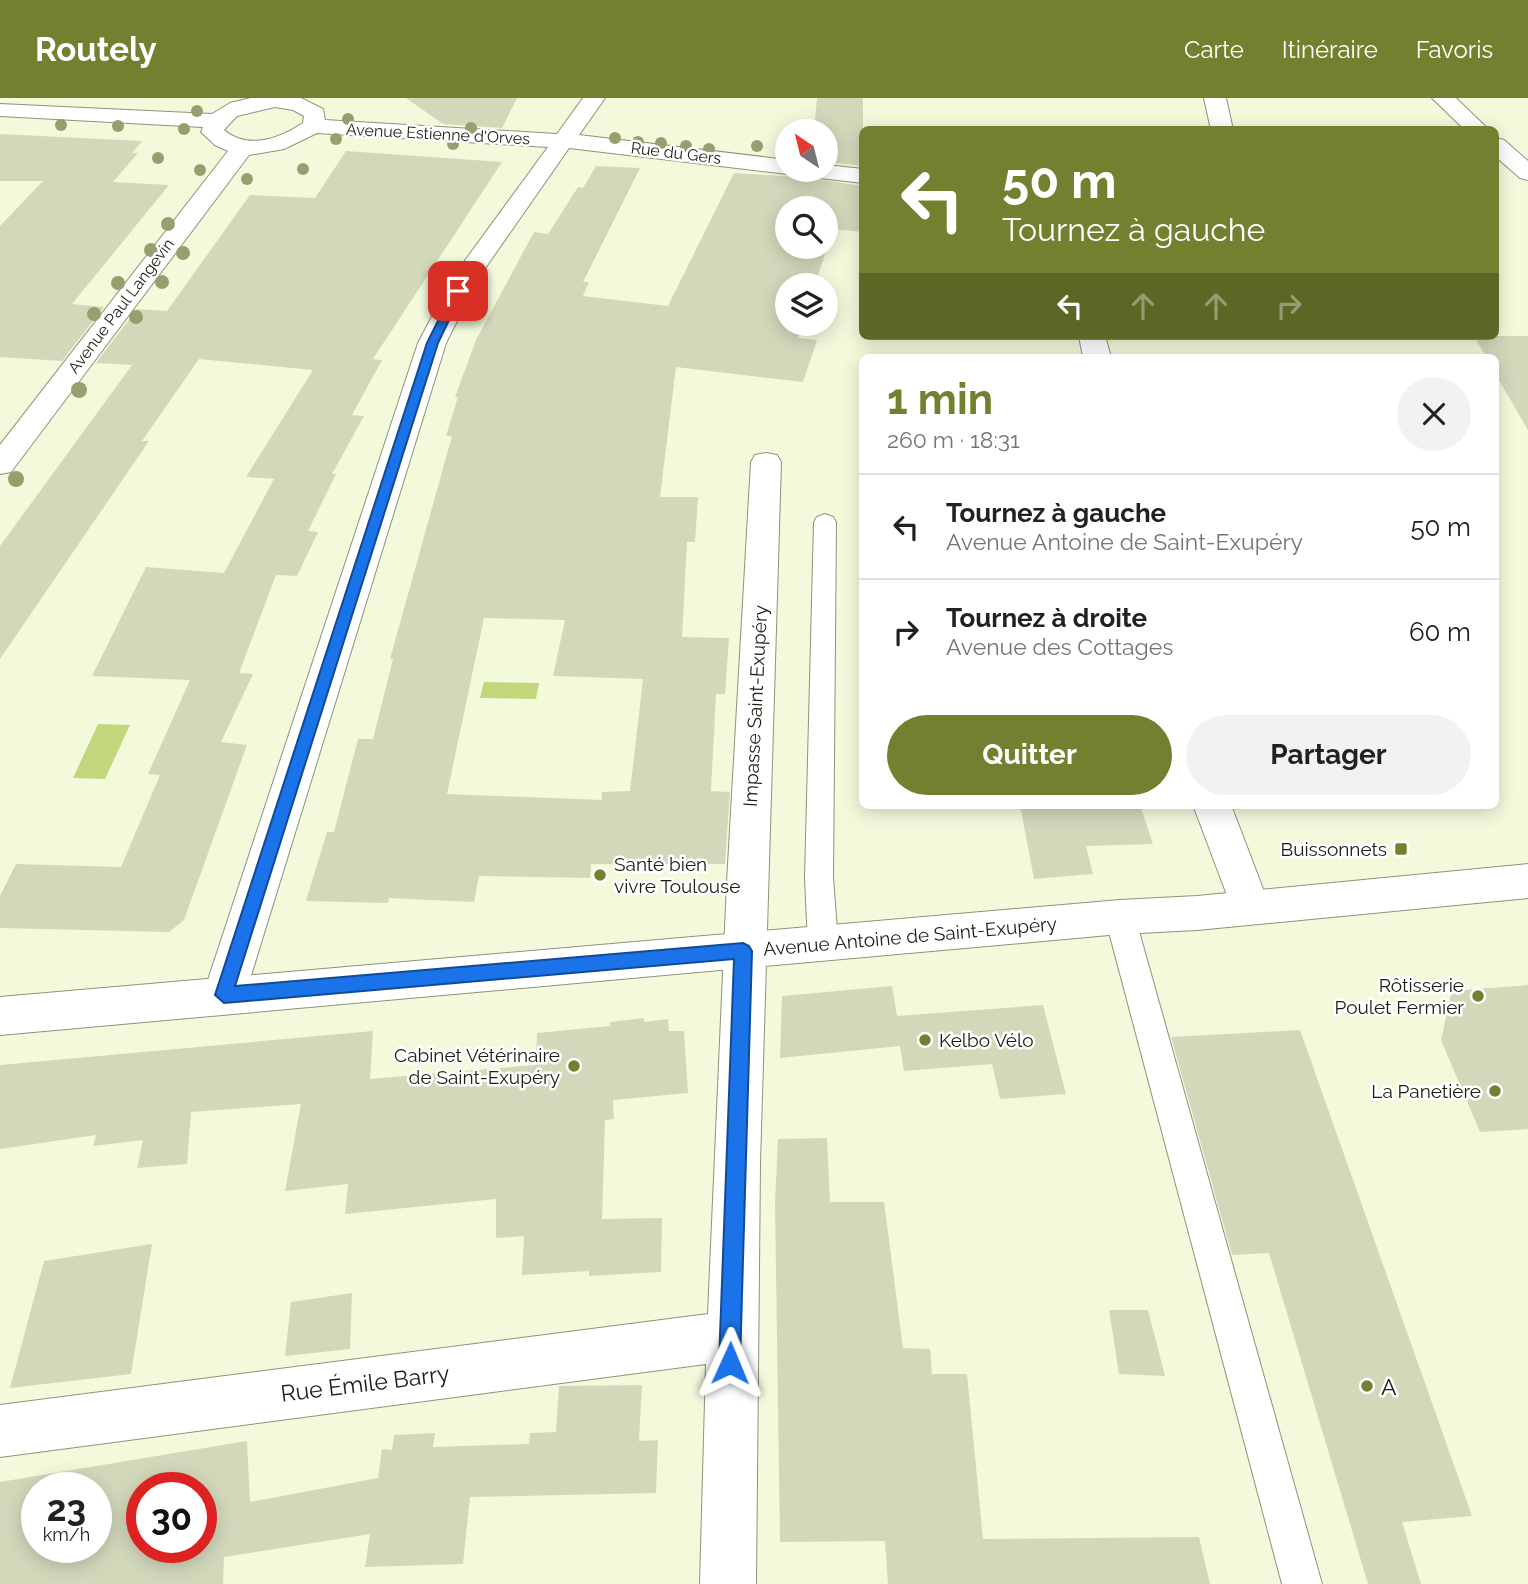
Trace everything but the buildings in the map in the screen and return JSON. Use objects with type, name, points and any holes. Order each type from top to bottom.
[{"type":"street","points":[[224,995],[432,343],[466,277],[594,98]]},
{"type":"street","points":[[1216,98],[1221,126]]},
{"type":"street","points":[[1443,98],[1474,126]]},
{"type":"street","points":[[276,99],[299,104],[314,114],[313,126],[297,138],[270,146],[243,147],[222,142],[212,132],[215,121],[227,112],[247,104],[276,99]]},
{"type":"street","points":[[0,110],[215,121]]},
{"type":"street","name":"Avenue Estienne d'Orves","points":[[313,126],[565,141]]},
{"type":"street","name":"Rue du Gers","points":[[565,141],[775,165]]},
{"type":"street","name":"Avenue Paul Langevin","points":[[0,465],[243,147]]},
{"type":"street","points":[[1499,148],[1528,173]]},
{"type":"street","points":[[838,173],[859,176]]},
{"type":"street","name":"Impasse Saint-Exupéry","points":[[728,1584],[730,1336],[743,951],[766,461]]},
{"type":"street","points":[[1213,809],[1250,907]]},
{"type":"street","name":"Avenue Antoine de Saint-Exupéry","points":[[0,1016],[1528,881]]},
{"type":"street","name":"Rue Émile Barry","points":[[0,1431],[730,1336]]},
{"type":"lane","points":[[823,943],[819,878],[825,523]]},
{"type":"lane","points":[[1121,917],[1302,1584]]},
{"type":"shaded area","points":[[484,682],[539,683],[536,699],[480,698]]},
{"type":"shaded area","points":[[98,724],[130,725],[105,779],[73,778]]},
{"type":"place","name":"Buissonnets","points":[[1401,849]]},
{"type":"place","name":"Santé bien vivre Toulouse","points":[[600,875]]},
{"type":"place","name":"Rôtisserie Poulet Fermier","points":[[1478,996]]},
{"type":"place","name":"Kelbo Vélo","points":[[925,1040]]},
{"type":"place","name":"Cabinet Vétérinaire de Saint-Exupéry","points":[[574,1066]]},
{"type":"place","name":"La Panetière","points":[[1495,1091]]},
{"type":"place","name":"A","points":[[1367,1386]]},
{"type":"route","points":[[458,291],[432,343],[417,400],[224,995],[743,951],[730,1363]]}]
